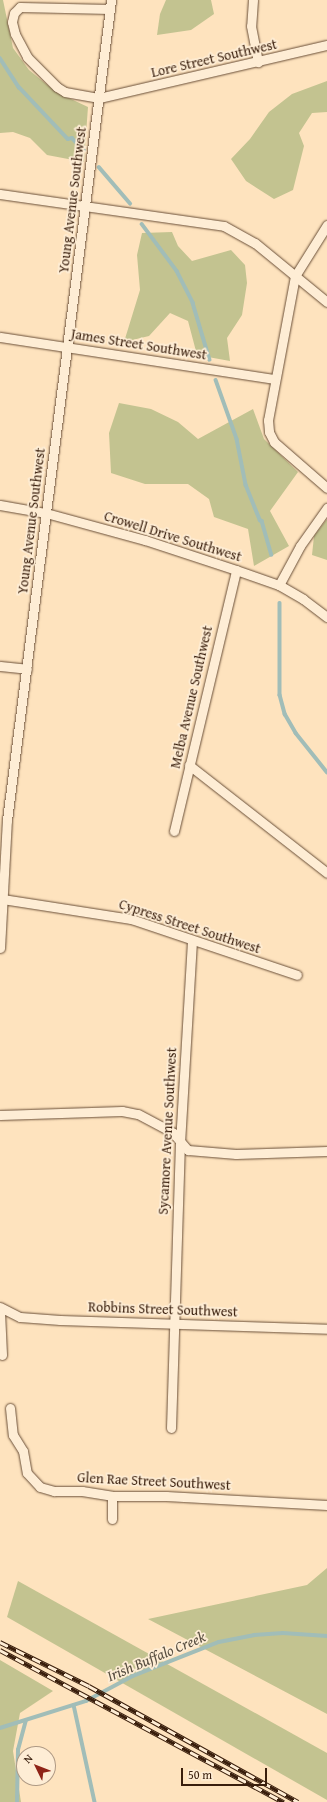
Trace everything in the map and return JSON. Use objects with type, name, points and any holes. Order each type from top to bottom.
[{"type":"street","points":[[253,0],[251,26],[258,62]]},
{"type":"street","points":[[103,97],[64,92],[57,87],[27,57],[15,34],[12,22],[14,13],[20,7],[29,5],[111,4]]},
{"type":"street","name":"Young Avenue Southwest","points":[[0,948],[4,819],[27,669],[85,208],[103,97],[111,4]]},
{"type":"street","name":"Lore Street Southwest","points":[[103,97],[327,45]]},
{"type":"street","points":[[0,194],[85,208],[224,226],[255,243],[327,302]]},
{"type":"street","points":[[327,225],[295,276],[268,409],[269,432],[274,442],[327,488]]},
{"type":"street","name":"James Street Southwest","points":[[0,337],[274,379]]},
{"type":"street","name":"Crowell Drive Southwest","points":[[0,505],[46,513],[145,540],[280,585],[327,617]]},
{"type":"street","points":[[280,585],[300,546],[327,508]]},
{"type":"street","name":"Melba Avenue Southwest","points":[[174,831],[236,570]]},
{"type":"street","points":[[0,666],[27,669]]},
{"type":"street","points":[[190,765],[327,873]]},
{"type":"street","name":"Cypress Street Southwest","points":[[2,899],[117,916],[297,975]]},
{"type":"street","name":"Sycamore Avenue Southwest","points":[[171,1428],[173,1324],[180,1143],[192,940]]},
{"type":"street","points":[[0,1116],[122,1111],[138,1114],[172,1133],[188,1150],[236,1154],[327,1151]]},
{"type":"street","name":"Robbins Street Southwest","points":[[0,1307],[20,1317],[327,1329]]},
{"type":"street","points":[[0,1312],[2,1355]]},
{"type":"street","name":"Glen Rae Street Southwest","points":[[10,1408],[13,1435],[23,1451],[27,1473],[40,1487],[54,1491],[82,1491],[112,1496],[166,1496],[327,1504]]},
{"type":"street","points":[[112,1496],[112,1519]]},
{"type":"green space","points":[[0,0],[3,0],[13,48],[29,70],[56,92],[88,107],[84,162],[47,155],[30,138],[13,132],[0,133]]},
{"type":"green space","points":[[166,0],[211,0],[214,14],[191,30],[157,35],[160,14]]},
{"type":"green space","points":[[327,81],[327,112],[312,113],[299,133],[304,146],[293,190],[274,199],[246,181],[231,159],[250,139],[269,112],[292,94]]},
{"type":"green space","points":[[172,232],[178,246],[192,261],[231,250],[245,265],[247,283],[242,315],[227,338],[230,361],[197,355],[188,321],[170,313],[149,336],[124,342],[140,290],[137,255],[142,233]]},
{"type":"green space","points":[[119,403],[151,409],[178,422],[198,439],[253,409],[264,439],[298,472],[270,511],[289,546],[254,566],[248,529],[214,517],[209,499],[188,484],[145,484],[111,473],[109,433]]},
{"type":"green space","points":[[327,519],[327,560],[312,555],[314,536]]},
{"type":"green space","points":[[327,1568],[327,1714],[148,1619],[307,1585]]},
{"type":"green space","points":[[18,1581],[327,1753],[327,1800],[7,1617]]},
{"type":"green space","points":[[0,1660],[53,1691],[20,1713],[13,1751],[16,1770],[16,1786],[18,1786],[21,1802],[0,1802]]},
{"type":"waterway","points":[[0,58],[19,87],[68,139],[72,138],[84,150]]},
{"type":"waterway","points":[[99,167],[130,203]]},
{"type":"waterway","points":[[142,224],[177,271],[193,303],[210,360]]},
{"type":"waterway","points":[[216,380],[237,439],[246,485],[260,520],[262,521],[272,555]]},
{"type":"waterway","points":[[280,603],[280,695],[285,714],[296,733],[327,772]]},
{"type":"waterway","name":"Irish Buffalo Creek","points":[[0,1728],[86,1701],[133,1676],[219,1642],[254,1635],[283,1633],[327,1636]]},
{"type":"waterway","points":[[74,1705],[95,1802]]},
{"type":"waterway","points":[[17,1802],[18,1750],[26,1721]]},
{"type":"railway","points":[[0,1642],[89,1686],[298,1802]]},
{"type":"railway","points":[[0,1650],[284,1802]]}]
